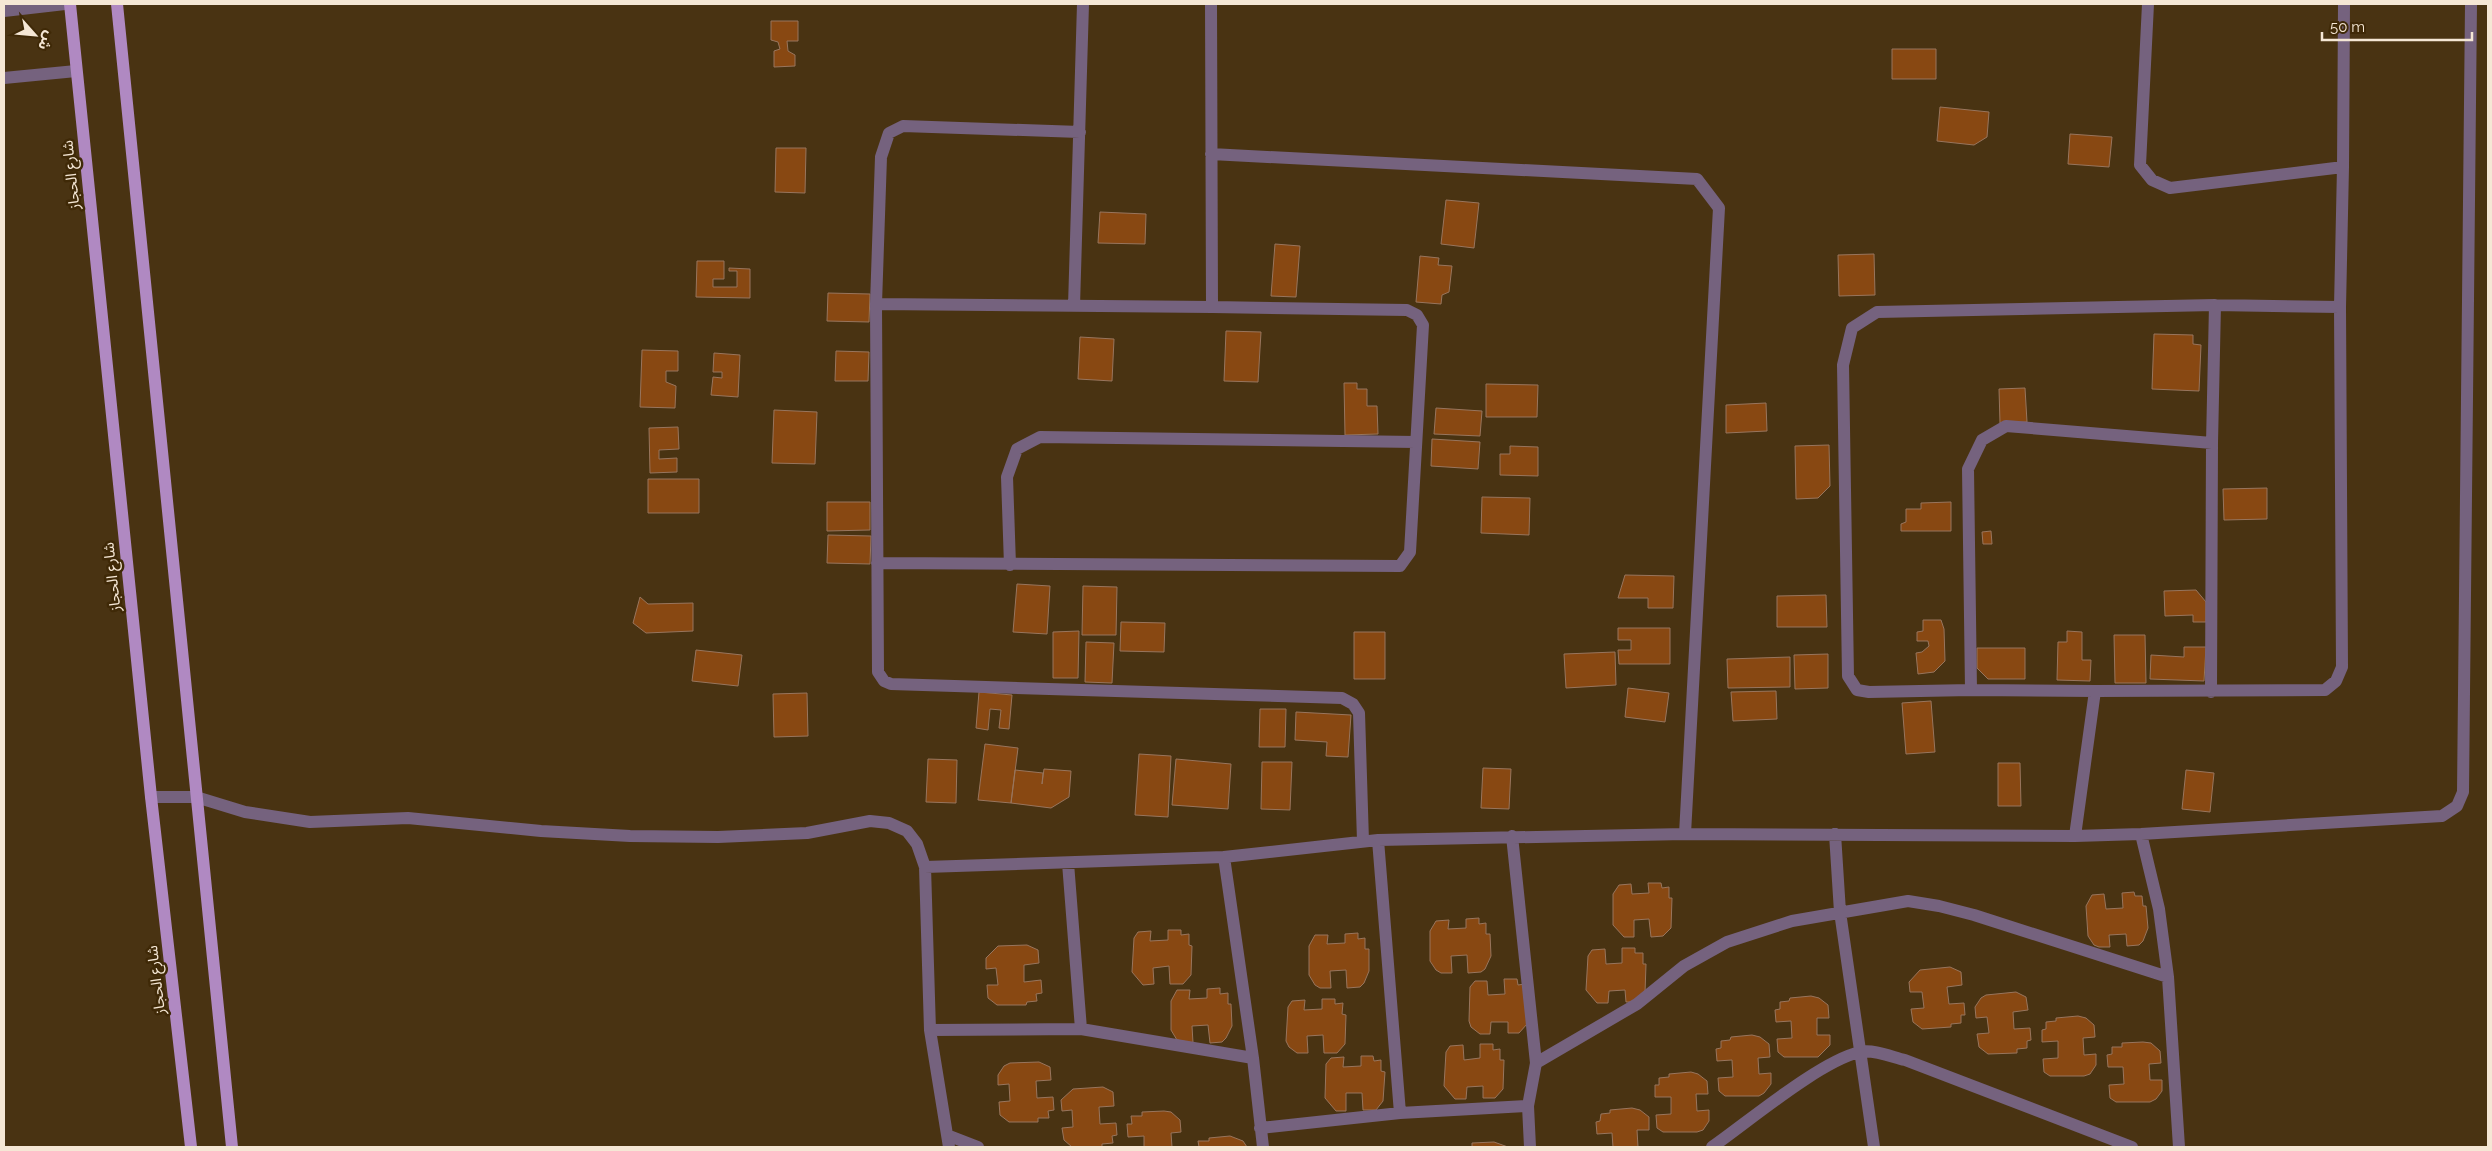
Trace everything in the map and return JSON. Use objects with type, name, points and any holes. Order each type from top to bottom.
[{"type":"main road","name":"شارع الحجاز","points":[[70,4],[151,797],[191,1147]]},
{"type":"main road","points":[[117,4],[232,1147]]},
{"type":"street","points":[[4,11],[64,4]]},
{"type":"street","points":[[1074,306],[1083,4]]},
{"type":"street","points":[[1211,4],[1212,307]]},
{"type":"street","points":[[2148,4],[2140,165],[2152,180],[2170,188],[2343,167]]},
{"type":"street","points":[[2340,307],[2215,305],[1877,312],[1852,328],[1842,365],[1848,676],[1857,690],[1869,692],[1971,690],[2211,692],[2325,690],[2336,681],[2342,667],[2340,307],[2344,4]]},
{"type":"street","points":[[925,867],[1224,857],[1378,840],[1685,834],[2075,836],[2141,834],[2442,816],[2457,806],[2463,792],[2471,4]]},
{"type":"street","points":[[4,78],[76,71]]},
{"type":"street","points":[[1080,132],[903,126],[889,133],[881,157],[876,304],[878,672],[884,681],[891,684],[1342,698],[1352,704],[1360,713],[1363,841]]},
{"type":"street","points":[[1211,154],[1697,179],[1720,208],[1685,834]]},
{"type":"street","points":[[876,304],[1407,310],[1417,314],[1423,326],[1410,552],[1400,566],[877,563]]},
{"type":"street","points":[[2211,692],[2212,443],[2215,305]]},
{"type":"street","points":[[1971,690],[1968,469],[1982,440],[2006,426],[2212,443]]},
{"type":"street","points":[[1010,565],[1007,477],[1017,449],[1040,437],[1416,442]]},
{"type":"street","points":[[2075,836],[2095,691]]},
{"type":"street","points":[[151,797],[196,797],[245,812],[310,822],[408,818],[541,831],[630,836],[718,838],[807,833],[870,821],[889,823],[907,831],[917,844],[925,867],[930,1030],[948,1141],[978,1147]]},
{"type":"street","points":[[1835,834],[1840,912],[1874,1147]]},
{"type":"street","points":[[2141,834],[2159,909],[2168,977],[2179,1147]]},
{"type":"street","points":[[1512,836],[1536,1063],[1528,1106],[1530,1147]]},
{"type":"street","points":[[1378,840],[1400,1113]]},
{"type":"street","points":[[1224,857],[1253,1058],[1262,1147]]},
{"type":"street","points":[[1068,863],[1081,1029]]},
{"type":"street","points":[[1536,1063],[1637,1004],[1684,966],[1727,942],[1792,921],[1908,901],[1939,906],[2168,977]]},
{"type":"street","points":[[930,1030],[1081,1029],[1253,1058]]},
{"type":"street","points":[[1712,1147],[1827,1066],[1861,1052],[1880,1053],[1905,1060],[2132,1147]]},
{"type":"street","points":[[1260,1128],[1400,1113],[1528,1106]]},
{"type":"building","points":[[771,21],[798,21],[798,41],[787,41],[788,51],[795,55],[795,66],[774,67],[774,51],[780,49],[778,42],[771,40]]},
{"type":"building","points":[[1892,49],[1936,49],[1936,79],[1892,79]]},
{"type":"building","points":[[1940,107],[1989,112],[1987,137],[1974,145],[1937,141]]},
{"type":"building","points":[[2070,134],[2112,137],[2109,167],[2068,164]]},
{"type":"building","points":[[776,148],[806,148],[805,193],[775,192]]},
{"type":"building","points":[[1446,200],[1479,203],[1474,248],[1441,244]]},
{"type":"building","points":[[1100,212],[1146,214],[1145,244],[1098,243]]},
{"type":"building","points":[[1275,244],[1300,246],[1296,297],[1271,296]]},
{"type":"building","points":[[1874,254],[1875,295],[1839,296],[1838,255]]},
{"type":"building","points":[[1420,256],[1439,258],[1438,265],[1452,266],[1449,292],[1442,295],[1441,304],[1416,302]]},
{"type":"building","points":[[697,261],[724,261],[724,279],[713,279],[713,287],[737,287],[737,271],[729,271],[729,268],[750,269],[750,298],[696,297]]},
{"type":"building","points":[[828,293],[870,294],[869,322],[827,321]]},
{"type":"building","points":[[1226,331],[1261,332],[1258,382],[1224,381]]},
{"type":"building","points":[[2154,334],[2193,335],[2193,344],[2201,345],[2199,391],[2152,389]]},
{"type":"building","points":[[1080,337],[1114,339],[1112,381],[1078,379]]},
{"type":"building","points":[[642,350],[678,351],[678,371],[666,371],[666,382],[676,386],[675,408],[640,407]]},
{"type":"building","points":[[836,351],[869,352],[868,381],[835,381]]},
{"type":"building","points":[[714,353],[740,355],[738,397],[711,395],[713,377],[722,378],[722,372],[713,372]]},
{"type":"building","points":[[1344,383],[1357,383],[1357,389],[1367,389],[1367,406],[1377,406],[1378,434],[1345,435]]},
{"type":"building","points":[[1486,384],[1538,385],[1537,417],[1486,417]]},
{"type":"building","points":[[2025,388],[2027,422],[2000,423],[1999,389]]},
{"type":"building","points":[[1766,403],[1767,431],[1726,433],[1726,405]]},
{"type":"building","points":[[1436,408],[1482,411],[1480,436],[1434,434]]},
{"type":"building","points":[[774,410],[817,412],[815,464],[772,463]]},
{"type":"building","points":[[678,427],[679,449],[659,450],[659,459],[677,458],[677,472],[650,473],[649,428]]},
{"type":"building","points":[[1432,439],[1480,442],[1478,469],[1431,466]]},
{"type":"building","points":[[1829,445],[1830,486],[1818,498],[1796,499],[1795,446]]},
{"type":"building","points":[[1510,446],[1538,447],[1538,476],[1500,475],[1500,454],[1510,454]]},
{"type":"building","points":[[648,479],[699,479],[699,513],[648,513]]},
{"type":"building","points":[[2267,488],[2267,519],[2224,520],[2223,489]]},
{"type":"building","points":[[1482,497],[1530,498],[1529,535],[1481,533]]},
{"type":"building","points":[[827,502],[870,502],[870,530],[827,531]]},
{"type":"building","points":[[1951,502],[1951,531],[1901,531],[1901,524],[1906,522],[1906,509],[1921,509],[1921,503]]},
{"type":"building","points":[[1991,531],[1992,544],[1983,544],[1982,532]]},
{"type":"building","points":[[828,535],[871,536],[870,564],[827,563]]},
{"type":"building","points":[[1625,575],[1674,576],[1673,608],[1648,608],[1648,598],[1618,598]]},
{"type":"building","points":[[1017,584],[1050,586],[1047,634],[1013,632]]},
{"type":"building","points":[[1083,586],[1117,587],[1116,635],[1082,635]]},
{"type":"building","points":[[2196,590],[2206,602],[2206,622],[2193,622],[2193,615],[2165,616],[2164,591]]},
{"type":"building","points":[[1826,595],[1827,627],[1777,627],[1777,596]]},
{"type":"building","points":[[640,597],[648,604],[693,603],[693,631],[646,633],[633,623]]},
{"type":"building","points":[[1923,620],[1941,620],[1944,629],[1945,661],[1934,672],[1918,674],[1916,653],[1922,652],[1929,646],[1928,641],[1917,641],[1917,632],[1923,631]]},
{"type":"building","points":[[1121,622],[1165,623],[1164,652],[1120,651]]},
{"type":"building","points":[[1618,628],[1670,628],[1670,664],[1619,664],[1618,650],[1631,650],[1631,640],[1618,640]]},
{"type":"building","points":[[1079,631],[1078,678],[1053,678],[1053,632]]},
{"type":"building","points":[[2067,631],[2082,632],[2082,660],[2091,660],[2090,681],[2057,680],[2058,642],[2067,642]]},
{"type":"building","points":[[1354,632],[1385,632],[1385,679],[1354,679]]},
{"type":"building","points":[[2114,635],[2145,635],[2146,683],[2115,683]]},
{"type":"building","points":[[1086,642],[1114,643],[1112,683],[1085,682]]},
{"type":"building","points":[[2184,647],[2206,647],[2204,681],[2150,679],[2151,655],[2184,657]]},
{"type":"building","points":[[1977,648],[2025,648],[2025,679],[1988,679],[1977,668]]},
{"type":"building","points":[[696,650],[742,655],[738,686],[692,681]]},
{"type":"building","points":[[1615,652],[1616,685],[1566,688],[1564,654]]},
{"type":"building","points":[[1828,654],[1828,688],[1795,689],[1794,655]]},
{"type":"building","points":[[1790,657],[1790,687],[1728,688],[1727,659]]},
{"type":"building","points":[[1628,688],[1669,693],[1665,722],[1625,717]]},
{"type":"building","points":[[1776,691],[1777,719],[1733,721],[1731,692]]},
{"type":"building","points":[[979,692],[1012,695],[1009,729],[999,728],[1001,710],[990,709],[988,730],[976,728]]},
{"type":"building","points":[[807,693],[808,736],[774,737],[773,694]]},
{"type":"building","points":[[1931,701],[1935,752],[1906,754],[1902,703]]},
{"type":"building","points":[[1260,709],[1286,709],[1285,747],[1259,747]]},
{"type":"building","points":[[1296,712],[1351,715],[1348,757],[1326,756],[1327,742],[1295,740]]},
{"type":"building","points":[[985,744],[1018,748],[1011,803],[978,800]]},
{"type":"building","points":[[1139,754],[1171,756],[1168,817],[1135,815]]},
{"type":"building","points":[[928,759],[957,760],[956,803],[926,802]]},
{"type":"building","points":[[1176,759],[1231,764],[1228,809],[1172,805]]},
{"type":"building","points":[[1262,762],[1292,762],[1290,810],[1261,809]]},
{"type":"building","points":[[1998,763],[2020,763],[2021,806],[1998,806]]},
{"type":"building","points":[[1483,768],[1511,769],[1509,809],[1481,808]]},
{"type":"building","points":[[1044,769],[1071,771],[1069,797],[1051,808],[1011,803],[1015,770],[1043,773],[1042,784]]},
{"type":"building","points":[[2186,770],[2214,773],[2210,812],[2182,809]]},
{"type":"building","points":[[1648,883],[1661,883],[1662,888],[1669,887],[1669,898],[1672,898],[1671,928],[1663,936],[1651,937],[1649,919],[1634,920],[1634,937],[1624,937],[1613,925],[1613,894],[1619,885],[1631,884],[1632,894],[1649,893]]},
{"type":"building","points":[[2134,892],[2135,896],[2142,896],[2143,906],[2146,906],[2148,928],[2143,941],[2139,945],[2127,946],[2126,934],[2109,935],[2110,947],[2094,945],[2088,936],[2086,906],[2092,895],[2104,894],[2106,909],[2123,908],[2122,893]]},
{"type":"building","points":[[1479,918],[1479,924],[1486,923],[1486,934],[1490,934],[1491,956],[1485,969],[1481,972],[1468,973],[1467,955],[1451,956],[1452,973],[1441,973],[1436,970],[1430,961],[1430,931],[1436,921],[1449,920],[1448,929],[1466,928],[1466,919]]},
{"type":"building","points":[[1168,930],[1181,930],[1181,935],[1189,934],[1189,945],[1192,946],[1191,975],[1183,984],[1170,984],[1169,966],[1153,968],[1154,984],[1143,985],[1132,972],[1134,938],[1138,932],[1151,931],[1150,941],[1168,940]]},
{"type":"building","points":[[1358,933],[1358,939],[1365,938],[1365,949],[1369,949],[1369,971],[1364,983],[1360,987],[1347,988],[1346,970],[1330,971],[1331,988],[1320,988],[1315,985],[1309,975],[1309,946],[1315,935],[1328,935],[1327,944],[1345,943],[1345,934]]},
{"type":"building","points":[[1027,945],[1038,950],[1039,963],[1024,965],[1024,982],[1041,980],[1042,993],[1036,994],[1037,1001],[1027,1002],[1026,1005],[997,1005],[988,998],[987,985],[998,985],[996,968],[986,969],[986,958],[998,946]]},
{"type":"building","points":[[1622,948],[1635,948],[1635,953],[1643,953],[1643,964],[1646,964],[1645,993],[1637,1002],[1626,1002],[1625,990],[1609,991],[1608,1003],[1597,1003],[1586,990],[1588,956],[1592,950],[1605,949],[1606,964],[1622,963]]},
{"type":"building","points":[[1950,967],[1961,972],[1962,985],[1947,987],[1949,1004],[1964,1003],[1965,1015],[1961,1015],[1961,1023],[1951,1024],[1951,1027],[1922,1029],[1913,1022],[1911,1009],[1924,1008],[1922,992],[1910,992],[1909,982],[1920,970]]},
{"type":"building","points":[[1504,979],[1517,979],[1518,985],[1525,984],[1527,1024],[1519,1033],[1508,1033],[1508,1022],[1491,1022],[1490,1034],[1480,1034],[1471,1027],[1469,1021],[1470,987],[1475,981],[1487,981],[1488,995],[1505,994]]},
{"type":"building","points":[[1220,988],[1220,994],[1228,993],[1228,1004],[1231,1004],[1232,1026],[1226,1038],[1222,1042],[1210,1043],[1208,1025],[1192,1026],[1193,1043],[1177,1040],[1171,1030],[1171,1001],[1177,990],[1190,990],[1189,999],[1207,998],[1207,989]]},
{"type":"building","points":[[2016,992],[2026,997],[2028,1010],[2013,1012],[2014,1029],[2030,1028],[2031,1040],[2027,1041],[2027,1048],[2017,1049],[2017,1053],[1988,1054],[1979,1047],[1977,1034],[1989,1033],[1987,1017],[1976,1018],[1975,1007],[1981,998],[1986,995]]},
{"type":"building","points":[[1811,996],[1819,998],[1828,1005],[1829,1018],[1817,1018],[1817,1035],[1830,1035],[1830,1045],[1818,1057],[1784,1057],[1778,1052],[1777,1039],[1792,1038],[1791,1021],[1776,1022],[1775,1010],[1780,1009],[1780,1002],[1789,1001],[1790,998]]},
{"type":"building","points":[[1322,999],[1335,999],[1335,1004],[1343,1003],[1342,1014],[1346,1015],[1345,1044],[1337,1053],[1324,1053],[1323,1035],[1307,1036],[1308,1053],[1297,1053],[1289,1047],[1286,1041],[1288,1007],[1292,1001],[1305,1000],[1304,1010],[1322,1009]]},
{"type":"building","points":[[2078,1016],[2086,1018],[2094,1025],[2095,1037],[2083,1038],[2084,1055],[2096,1054],[2096,1065],[2090,1074],[2084,1076],[2050,1076],[2044,1072],[2043,1059],[2058,1058],[2058,1041],[2042,1042],[2042,1030],[2046,1029],[2046,1022],[2056,1021],[2056,1018]]},
{"type":"building","points":[[1752,1035],[1760,1037],[1769,1044],[1770,1057],[1758,1058],[1759,1074],[1771,1073],[1771,1084],[1759,1096],[1725,1096],[1719,1091],[1718,1078],[1733,1077],[1732,1060],[1717,1061],[1716,1049],[1721,1048],[1721,1041],[1730,1040],[1731,1037]]},
{"type":"building","points":[[2122,1043],[2151,1043],[2160,1051],[2161,1063],[2149,1064],[2150,1080],[2162,1080],[2162,1091],[2156,1099],[2150,1102],[2116,1102],[2110,1098],[2109,1085],[2124,1084],[2123,1067],[2108,1067],[2107,1055],[2112,1054],[2112,1047],[2122,1047]]},
{"type":"building","points":[[1480,1044],[1493,1044],[1493,1050],[1500,1049],[1500,1060],[1504,1060],[1503,1089],[1495,1098],[1483,1098],[1483,1086],[1467,1087],[1466,1099],[1455,1099],[1444,1086],[1446,1052],[1450,1046],[1463,1045],[1464,1060],[1480,1058]]},
{"type":"building","points":[[1361,1056],[1373,1056],[1374,1061],[1381,1060],[1381,1071],[1385,1072],[1383,1101],[1376,1110],[1363,1110],[1362,1093],[1346,1093],[1346,1111],[1336,1111],[1325,1098],[1326,1064],[1331,1058],[1344,1057],[1343,1067],[1361,1066]]},
{"type":"building","points":[[1039,1062],[1050,1067],[1051,1080],[1036,1081],[1037,1098],[1053,1097],[1054,1110],[1048,1111],[1049,1118],[1038,1118],[1038,1122],[1009,1122],[1000,1115],[999,1102],[1010,1101],[1009,1084],[998,1085],[998,1075],[1004,1066],[1010,1063]]},
{"type":"building","points":[[1691,1072],[1698,1074],[1707,1081],[1708,1094],[1696,1094],[1697,1111],[1709,1110],[1709,1121],[1703,1130],[1697,1132],[1663,1132],[1657,1128],[1656,1115],[1671,1114],[1671,1097],[1655,1097],[1655,1085],[1659,1085],[1659,1078],[1669,1077],[1669,1074]]},
{"type":"building","points":[[1103,1087],[1113,1092],[1114,1106],[1099,1107],[1100,1124],[1116,1123],[1117,1135],[1112,1136],[1113,1143],[1102,1144],[1102,1147],[1072,1147],[1064,1140],[1062,1128],[1073,1127],[1072,1110],[1062,1111],[1061,1100],[1073,1089]]},
{"type":"building","points":[[1632,1108],[1640,1110],[1649,1117],[1649,1130],[1637,1130],[1638,1147],[1613,1147],[1612,1133],[1597,1134],[1596,1122],[1600,1121],[1601,1114],[1610,1113],[1610,1110]]},
{"type":"building","points":[[1142,1112],[1171,1112],[1180,1120],[1181,1132],[1171,1133],[1172,1147],[1144,1147],[1144,1136],[1128,1137],[1127,1124],[1132,1124],[1131,1116],[1142,1116]]},
{"type":"building","points":[[1230,1136],[1243,1141],[1247,1147],[1199,1147],[1198,1141],[1209,1141],[1209,1138]]},
{"type":"building","points":[[1494,1142],[1508,1147],[1472,1147],[1472,1143]]}]
